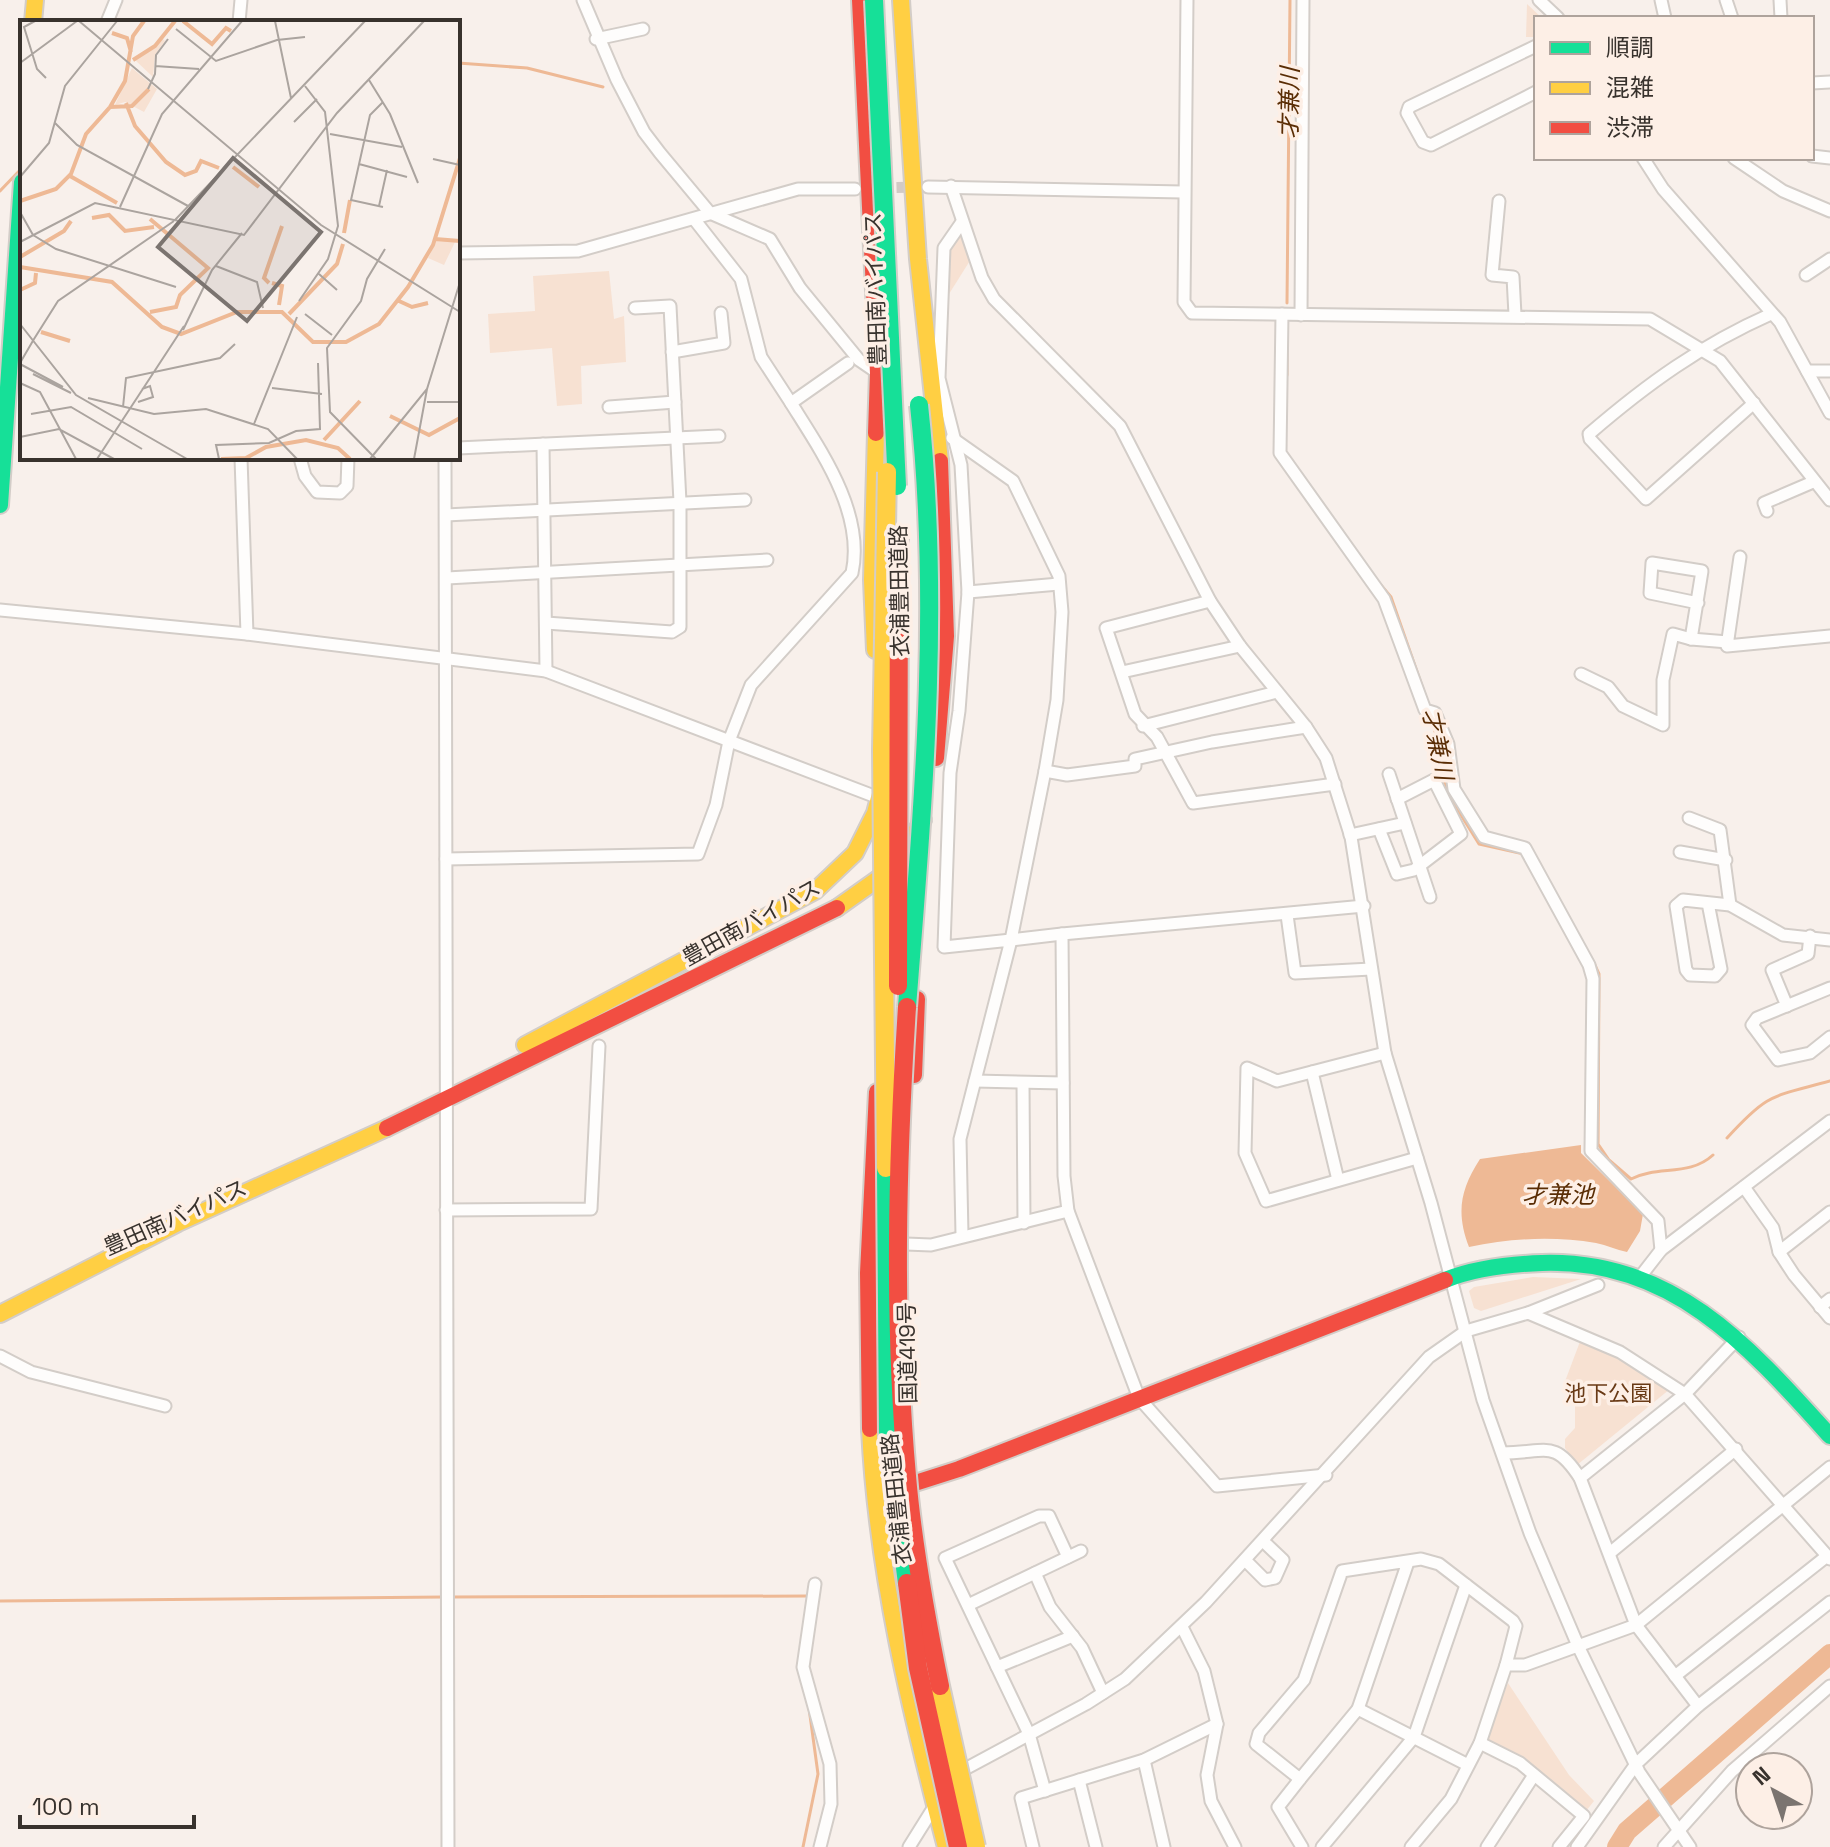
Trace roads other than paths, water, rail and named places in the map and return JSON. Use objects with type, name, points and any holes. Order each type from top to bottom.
[{"type":"main road","points":[[33,20],[35,0]]},
{"type":"main road","name":"豊田南バイパス","points":[[0,1314],[178,1223],[445,1094],[706,947],[799,901],[838,871],[861,845],[879,798],[881,736],[872,580],[878,373],[860,0]]},
{"type":"main road","name":"衣浦豊田道路","points":[[867,0],[893,525],[886,1099]]},
{"type":"main road","name":"衣浦豊田道路","points":[[874,0],[899,525],[899,1092],[903,1182]]},
{"type":"main road","points":[[901,0],[921,193]]},
{"type":"main road","name":"豊田南バイパス","points":[[0,1299],[107,1246],[355,1136],[834,910],[867,890],[899,860],[921,825],[932,788],[946,636],[944,495],[921,193]]},
{"type":"main road","name":"衣浦豊田道路","points":[[921,193],[912,312],[928,500],[929,693],[923,831],[906,1034],[902,1382],[908,1478],[938,1685],[976,1847]]},
{"type":"main road","points":[[0,505],[20,213]]},
{"type":"main road","name":"衣浦豊田道路","points":[[875,268],[883,358],[887,472],[882,750],[888,1436],[918,1668],[958,1847]]},
{"type":"main road","name":"国道419号","points":[[861,845],[858,863],[880,920],[882,1037],[867,1245],[871,1446],[887,1585],[902,1669],[946,1847]]},
{"type":"main road","name":"国道419号","points":[[899,860],[890,882],[891,903],[915,949],[918,973],[906,1244],[905,1330],[912,1484],[939,1664],[983,1847]]},
{"type":"main road","points":[[834,910],[859,905],[874,911],[880,920]]},
{"type":"main road","points":[[893,1484],[912,1484],[1452,1277],[1497,1264],[1533,1260],[1615,1269],[1686,1298],[1739,1337],[1830,1436]]},
{"type":"main road","points":[[868,1353],[884,1395],[899,1546],[887,1585]]},
{"type":"street","points":[[108,20],[116,0]]},
{"type":"street","points":[[239,20],[241,0]]},
{"type":"street","points":[[583,0],[596,39],[644,132],[710,213],[770,239],[800,288],[859,360],[878,373]]},
{"type":"street","points":[[1187,0],[1183,192],[1186,308],[1192,313],[1650,319],[1720,361],[1830,500]]},
{"type":"street","points":[[1301,315],[1303,0]]},
{"type":"street","points":[[1539,0],[1556,16]]},
{"type":"street","points":[[596,39],[643,29]]},
{"type":"street","points":[[1534,47],[1409,107],[1407,113],[1423,142],[1431,145],[1534,93]]},
{"type":"street","points":[[1644,160],[1663,189],[1780,322],[1830,413]]},
{"type":"street","points":[[1747,162],[1783,191],[1830,211]]},
{"type":"street","points":[[921,193],[951,186],[1183,192]]},
{"type":"street","points":[[951,186],[982,278],[994,299],[1120,426],[1210,601],[1240,646],[1306,727],[1326,758],[1350,835],[1364,906],[1385,1053],[1452,1277],[1483,1400],[1530,1533],[1579,1648],[1638,1768],[1690,1847]]},
{"type":"street","points":[[460,253],[578,251],[798,189],[855,189]]},
{"type":"street","points":[[1499,201],[1492,275],[1513,277],[1515,315]]},
{"type":"street","points":[[446,859],[698,854],[716,805],[729,741],[751,685],[852,573],[855,558],[852,531],[832,469],[761,357],[741,279],[694,219]]},
{"type":"street","points":[[962,222],[944,248],[939,378],[961,465],[968,592],[959,711],[950,773],[944,947],[1364,906]]},
{"type":"street","points":[[1806,275],[1830,259]]},
{"type":"street","points":[[546,623],[672,632],[680,627],[680,502],[670,306],[635,308]]},
{"type":"street","points":[[672,352],[724,343],[721,313]]},
{"type":"street","points":[[1282,314],[1280,453],[1384,599],[1429,711],[1448,744],[1444,780],[1461,834],[1420,867],[1397,874],[1379,829]]},
{"type":"street","points":[[1754,403],[1646,499],[1589,434],[1699,349],[1771,314]]},
{"type":"street","points":[[791,403],[848,363]]},
{"type":"street","points":[[1807,371],[1830,371]]},
{"type":"street","points":[[609,407],[675,402]]},
{"type":"street","points":[[460,448],[719,436]]},
{"type":"street","points":[[952,437],[1013,481],[1059,576],[1062,612],[1057,700],[1045,771],[1011,940],[960,1139],[962,1235]]},
{"type":"street","points":[[543,444],[546,671]]},
{"type":"street","points":[[241,460],[247,634]]},
{"type":"street","points":[[301,460],[305,476],[317,492],[340,493],[347,486],[348,460]]},
{"type":"street","points":[[445,460],[448,1847]]},
{"type":"street","points":[[1767,511],[1764,503],[1813,482]]},
{"type":"street","points":[[446,515],[745,500]]},
{"type":"street","points":[[1740,557],[1727,646],[1830,636]]},
{"type":"street","points":[[447,578],[767,560]]},
{"type":"street","points":[[1691,639],[1698,603],[1700,569],[1652,563],[1650,593],[1698,603]]},
{"type":"street","points":[[968,592],[1059,584]]},
{"type":"street","points":[[1210,601],[1106,628],[1135,714],[1143,726],[1157,737],[1193,803],[1335,784]]},
{"type":"street","points":[[0,610],[247,634],[546,671],[879,798]]},
{"type":"street","points":[[1581,674],[1608,687],[1623,706],[1663,725],[1663,680],[1673,634],[1728,642]]},
{"type":"street","points":[[1122,672],[1240,646]]},
{"type":"street","points":[[1143,726],[1277,692]]},
{"type":"street","points":[[1045,771],[1067,775],[1135,766],[1135,759],[1212,742],[1306,727]]},
{"type":"street","points":[[1389,774],[1430,897]]},
{"type":"street","points":[[1397,799],[1434,780],[1444,780],[1454,789],[1484,837],[1529,856],[1593,979],[1591,1151],[1658,1221],[1661,1250]]},
{"type":"street","points":[[1689,818],[1720,830],[1730,905]]},
{"type":"street","points":[[1350,835],[1405,823]]},
{"type":"street","points":[[1680,852],[1726,860]]},
{"type":"street","points":[[1708,903],[1721,969],[1715,976],[1690,975],[1686,970],[1676,906],[1683,900],[1730,905],[1783,935],[1830,940]]},
{"type":"street","points":[[1287,915],[1295,973],[1371,969]]},
{"type":"street","points":[[1062,934],[1068,1211],[1139,1398],[1217,1486],[1326,1475]]},
{"type":"street","points":[[1787,1006],[1772,970],[1808,954],[1810,936]]},
{"type":"street","points":[[1830,988],[1757,1018],[1752,1025],[1775,1059],[1810,1053],[1830,1037]]},
{"type":"street","points":[[446,1210],[591,1209],[599,1046]]},
{"type":"street","points":[[1385,1053],[1277,1081],[1247,1068],[1245,1153],[1266,1201],[1417,1158]]},
{"type":"street","points":[[1312,1072],[1338,1180]]},
{"type":"street","points":[[975,1081],[1063,1083]]},
{"type":"street","points":[[1023,1083],[1024,1223]]},
{"type":"street","points":[[1640,1277],[1661,1250],[1830,1121]]},
{"type":"street","points":[[1744,1187],[1773,1228],[1779,1252],[1830,1318]]},
{"type":"street","points":[[906,1244],[931,1245],[1068,1211]]},
{"type":"street","points":[[1779,1252],[1830,1212]]},
{"type":"street","points":[[909,1847],[935,1806],[965,1769],[1125,1679],[1182,1627],[1326,1475],[1429,1357],[1466,1331],[1528,1313],[1598,1285]]},
{"type":"street","points":[[1820,1307],[1830,1299]]},
{"type":"street","points":[[1528,1313],[1620,1352],[1685,1394],[1828,1558],[1675,1676]]},
{"type":"street","points":[[1580,1478],[1685,1394],[1739,1337]]},
{"type":"street","points":[[0,1356],[31,1372],[165,1406]]},
{"type":"street","points":[[1611,1552],[1736,1449]]},
{"type":"street","points":[[1503,1453],[1557,1450],[1566,1456],[1580,1478],[1611,1552],[1636,1625],[1698,1706]]},
{"type":"street","points":[[1506,1665],[1525,1665],[1636,1625],[1830,1467]]},
{"type":"street","points":[[1045,1791],[1029,1734],[945,1558],[1039,1516],[1049,1516],[1068,1557]]},
{"type":"street","points":[[1245,1560],[1265,1580],[1275,1578],[1283,1560],[1263,1541]]},
{"type":"street","points":[[968,1605],[1081,1551]]},
{"type":"street","points":[[1300,1779],[1256,1744],[1259,1733],[1304,1680],[1342,1571],[1421,1559],[1439,1564],[1516,1626],[1480,1743],[1451,1799],[1411,1847]]},
{"type":"street","points":[[1302,1847],[1278,1807],[1358,1709],[1408,1562]]},
{"type":"street","points":[[1035,1573],[1050,1607],[1073,1636],[1103,1693]]},
{"type":"street","points":[[815,1584],[803,1667],[830,1764],[831,1804],[820,1847]]},
{"type":"street","points":[[1322,1847],[1414,1737],[1466,1585]]},
{"type":"street","points":[[1577,1847],[1638,1768],[1698,1706],[1830,1602]]},
{"type":"street","points":[[1182,1627],[1204,1671],[1217,1724],[1207,1775],[1215,1812],[1235,1847]]},
{"type":"street","points":[[997,1667],[1073,1636]]},
{"type":"street","points":[[1664,1847],[1732,1771],[1830,1686]]},
{"type":"street","points":[[1358,1709],[1468,1765]]},
{"type":"street","points":[[1033,1847],[1021,1798],[1144,1760],[1217,1724]]},
{"type":"street","points":[[1480,1743],[1520,1763],[1584,1816],[1559,1847]]},
{"type":"street","points":[[1144,1760],[1164,1847]]},
{"type":"street","points":[[1487,1847],[1534,1775]]},
{"type":"street","points":[[1079,1780],[1096,1847]]},
{"type":"water","name":"才兼池","points":[[1581,1145],[1581,1153],[1643,1214],[1640,1231],[1627,1252],[1596,1243],[1548,1239],[1469,1247],[1462,1223],[1462,1202],[1468,1181],[1480,1159]]},
{"type":"waterway","name":"才兼川","points":[[1287,303],[1290,0]]},
{"type":"waterway","points":[[460,63],[527,68],[603,87]]},
{"type":"waterway","points":[[0,191],[20,170]]},
{"type":"waterway","name":"才兼川","points":[[1287,322],[1287,375]]},
{"type":"waterway","name":"才兼川","points":[[1380,584],[1391,597],[1430,709]]},
{"type":"waterway","name":"才兼川","points":[[1430,717],[1440,746],[1446,791],[1479,844],[1524,854]]},
{"type":"waterway","name":"才兼川","points":[[1535,857],[1585,947]]},
{"type":"waterway","name":"才兼川","points":[[1593,961],[1599,974],[1598,1144],[1609,1160],[1631,1179],[1652,1172],[1684,1169],[1713,1155]]},
{"type":"waterway","name":"才兼川","points":[[1727,1138],[1772,1098],[1830,1081]]},
{"type":"waterway","points":[[452,1597],[808,1596]]},
{"type":"waterway","points":[[0,1601],[444,1597]]},
{"type":"waterway","points":[[799,1661],[806,1610]]},
{"type":"waterway","points":[[1617,1847],[1627,1831],[1830,1654]]},
{"type":"waterway","points":[[803,1847],[818,1774],[809,1708]]},
{"type":"tunnel","points":[[880,188],[919,187]]},
{"type":"park label","name":"池下公園","points":[[1608,1393]]}]
